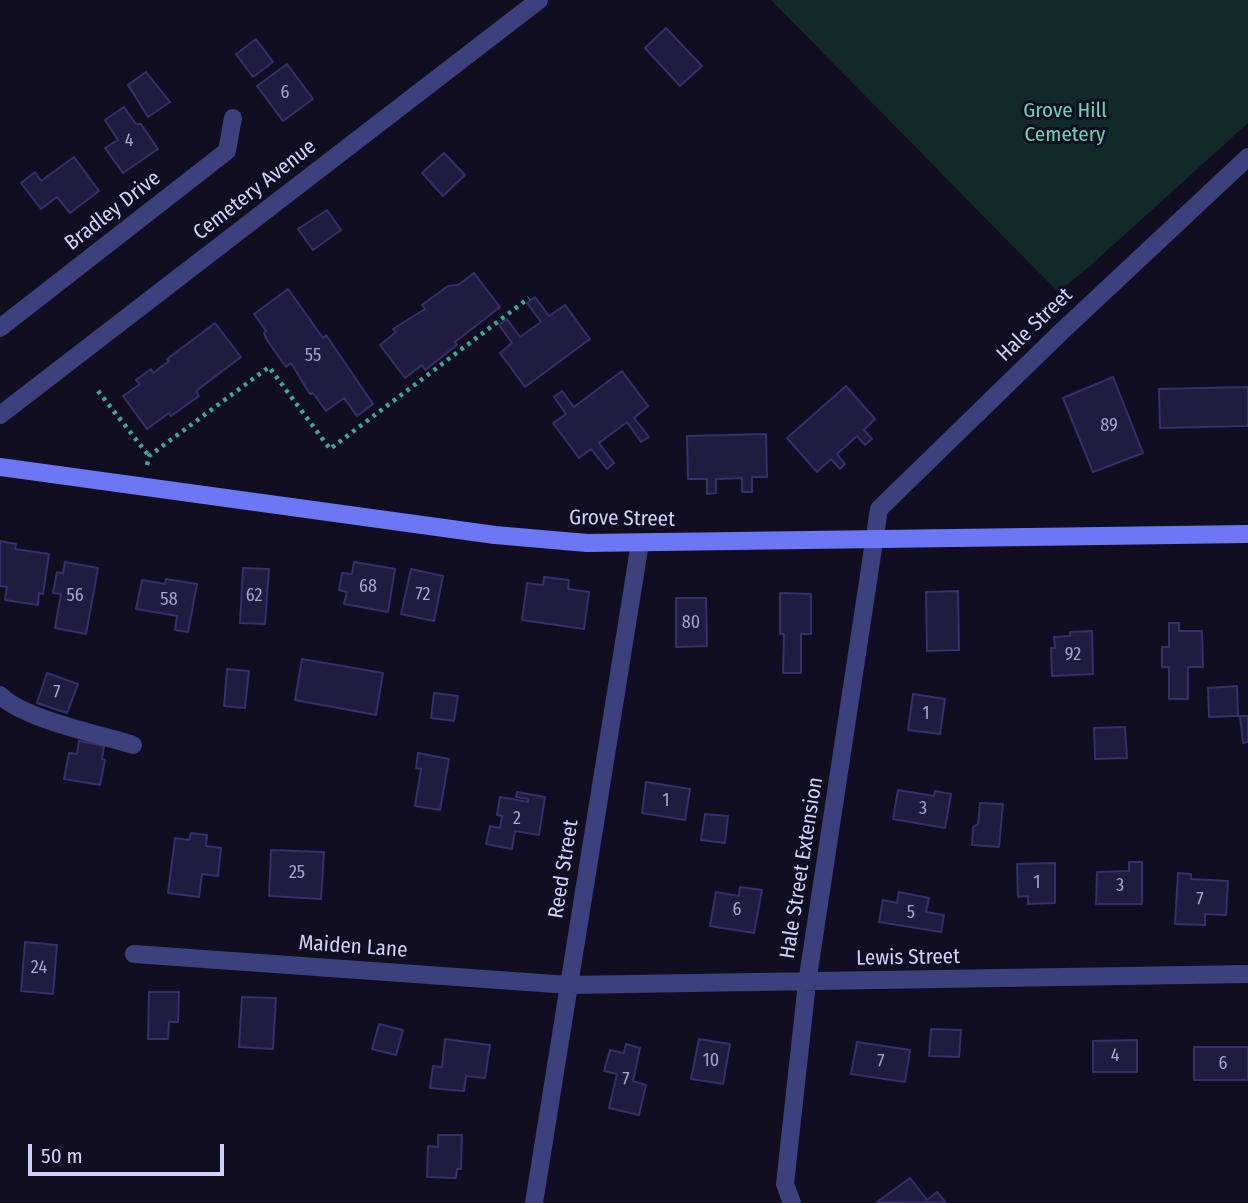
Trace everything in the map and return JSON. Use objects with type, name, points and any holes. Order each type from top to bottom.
[{"type":"main road","name":"Grove Street","points":[[0,467],[495,535],[587,542],[1248,534]]},
{"type":"street","name":"Cemetery Avenue","points":[[0,415],[539,0]]},
{"type":"street","name":"Bradley Drive","points":[[0,328],[228,151],[233,118]]},
{"type":"street","name":"Hale Street","points":[[874,539],[879,509],[1060,333],[1248,157]]},
{"type":"street","name":"Hale Street Extension","points":[[792,1203],[785,1184],[807,983],[874,539]]},
{"type":"street","name":"Reed Street","points":[[534,1203],[640,543]]},
{"type":"street","points":[[0,695],[8,703],[45,719],[133,744]]},
{"type":"street","name":"Maiden Lane","points":[[134,954],[569,985]]},
{"type":"street","name":"Lewis Street","points":[[569,985],[1248,974]]},
{"type":"path","points":[[147,465],[149,456],[269,367],[330,449],[529,298]]},
{"type":"path","points":[[98,391],[149,456]]},
{"type":"green space","name":"Grove Hill Cemetery","points":[[771,0],[1248,0],[1248,123],[1058,292]]},
{"type":"building","points":[[666,28],[702,66],[680,86],[645,48]]},
{"type":"building","points":[[256,39],[273,62],[253,77],[236,54]]},
{"type":"building","points":[[287,64],[313,99],[283,121],[257,86]]},
{"type":"building","points":[[146,72],[170,102],[148,117],[128,85]]},
{"type":"building","points":[[124,107],[136,124],[141,124],[158,149],[123,173],[105,148],[118,140],[105,120]]},
{"type":"building","points":[[444,153],[465,175],[443,196],[422,173]]},
{"type":"building","points":[[74,157],[99,191],[70,213],[57,197],[41,209],[21,183],[35,172],[41,181]]},
{"type":"building","points":[[327,210],[341,230],[313,250],[298,229]]},
{"type":"building","points":[[474,273],[500,307],[455,342],[457,345],[425,370],[422,365],[405,378],[380,345],[396,332],[393,329],[425,309],[422,305],[448,286],[458,285]]},
{"type":"building","points":[[288,289],[323,338],[326,335],[373,404],[357,416],[344,398],[326,411],[313,393],[310,394],[291,363],[286,367],[267,340],[264,333],[266,331],[254,314]]},
{"type":"building","points":[[535,297],[549,316],[565,305],[590,339],[525,387],[500,353],[512,343],[499,325],[507,319],[520,337],[541,322],[527,303]]},
{"type":"building","points":[[215,323],[241,357],[196,391],[199,396],[147,429],[123,396],[140,384],[136,380],[151,369],[153,373],[169,361],[167,359]]},
{"type":"building","points":[[622,371],[648,406],[634,418],[649,437],[641,442],[627,422],[599,443],[614,463],[607,469],[591,449],[579,458],[553,423],[566,414],[554,397],[562,391],[574,407]]},
{"type":"building","points":[[1113,377],[1143,453],[1093,472],[1063,398]]},
{"type":"building","points":[[846,386],[875,419],[864,430],[872,439],[865,445],[857,436],[837,454],[845,464],[840,469],[831,459],[817,472],[787,438]]},
{"type":"building","points":[[1248,387],[1248,426],[1160,428],[1159,389]]},
{"type":"building","points":[[766,434],[767,477],[752,477],[752,492],[742,492],[742,478],[716,479],[716,493],[707,494],[707,479],[688,479],[687,436]]},
{"type":"building","points":[[0,541],[16,544],[15,549],[49,554],[43,594],[39,593],[38,605],[5,600],[7,587],[0,586]]},
{"type":"building","points":[[65,562],[98,568],[86,634],[55,628],[61,594],[53,593],[57,572],[63,573]]},
{"type":"building","points":[[354,562],[395,569],[388,612],[344,604],[347,592],[339,590],[342,573],[352,574]]},
{"type":"building","points":[[243,568],[269,569],[265,624],[240,623]]},
{"type":"building","points":[[411,569],[443,576],[434,621],[401,614]]},
{"type":"building","points":[[544,577],[569,580],[568,589],[589,592],[584,629],[522,620],[527,583],[543,585]]},
{"type":"building","points":[[166,579],[197,584],[188,632],[175,630],[177,616],[136,609],[142,580],[165,584]]},
{"type":"building","points":[[958,591],[959,650],[927,651],[926,592]]},
{"type":"building","points":[[780,593],[811,594],[811,634],[801,634],[801,673],[783,673],[784,634],[780,634]]},
{"type":"building","points":[[676,598],[706,598],[707,646],[676,647]]},
{"type":"building","points":[[1169,623],[1179,623],[1179,631],[1202,631],[1203,667],[1188,667],[1188,699],[1169,699],[1169,667],[1162,667],[1162,647],[1169,647]]},
{"type":"building","points":[[1092,631],[1093,674],[1052,676],[1051,648],[1055,648],[1054,637],[1070,636],[1070,632]]},
{"type":"building","points":[[302,659],[383,673],[376,715],[295,700]]},
{"type":"building","points":[[227,669],[249,671],[245,708],[224,706]]},
{"type":"building","points":[[47,673],[78,684],[67,713],[37,703]]},
{"type":"building","points":[[1237,686],[1238,716],[1209,717],[1208,688]]},
{"type":"building","points":[[434,693],[458,696],[454,721],[431,718]]},
{"type":"building","points":[[913,694],[945,699],[940,734],[908,730]]},
{"type":"building","points":[[1240,716],[1248,716],[1248,742],[1243,743]]},
{"type":"building","points":[[1125,727],[1127,758],[1095,759],[1094,728]]},
{"type":"building","points":[[79,741],[104,746],[102,759],[105,760],[100,785],[64,779],[69,753],[77,754]]},
{"type":"building","points":[[418,753],[449,759],[440,810],[415,806],[421,769],[416,768]]},
{"type":"building","points":[[646,782],[690,789],[685,820],[642,813]]},
{"type":"building","points":[[898,790],[934,796],[935,791],[951,794],[945,828],[893,819]]},
{"type":"building","points":[[517,792],[545,797],[539,835],[515,831],[512,849],[486,844],[490,826],[500,828],[502,816],[497,815],[500,797],[528,802],[528,799],[516,797]]},
{"type":"building","points":[[980,803],[1003,804],[999,847],[972,845],[973,827],[978,824]]},
{"type":"building","points":[[705,814],[728,816],[725,843],[701,840]]},
{"type":"building","points":[[191,833],[207,835],[206,846],[221,848],[218,876],[202,874],[199,897],[168,893],[175,838],[189,840]]},
{"type":"building","points":[[271,850],[324,852],[321,899],[269,896]]},
{"type":"building","points":[[1129,862],[1142,862],[1142,904],[1096,904],[1097,872],[1129,871]]},
{"type":"building","points":[[1055,863],[1055,903],[1028,904],[1028,896],[1018,897],[1017,864]]},
{"type":"building","points":[[1178,873],[1191,874],[1191,879],[1228,881],[1226,915],[1205,914],[1205,925],[1175,924]]},
{"type":"building","points":[[740,887],[762,890],[754,933],[710,926],[716,892],[739,896]]},
{"type":"building","points":[[899,892],[929,898],[926,912],[944,915],[941,932],[879,922],[883,900],[897,903]]},
{"type":"building","points":[[25,942],[57,945],[53,994],[21,991]]},
{"type":"building","points":[[149,992],[179,992],[178,1022],[169,1022],[168,1039],[148,1039]]},
{"type":"building","points":[[242,997],[276,998],[273,1049],[239,1047]]},
{"type":"building","points":[[379,1024],[403,1030],[396,1055],[372,1049]]},
{"type":"building","points":[[931,1029],[961,1030],[959,1057],[929,1056]]},
{"type":"building","points":[[445,1039],[490,1045],[485,1078],[466,1076],[464,1091],[430,1088],[433,1066],[442,1067]]},
{"type":"building","points":[[699,1039],[730,1044],[723,1084],[691,1079]]},
{"type":"building","points":[[1137,1040],[1137,1072],[1093,1072],[1093,1041]]},
{"type":"building","points":[[857,1042],[910,1050],[905,1082],[851,1074]]},
{"type":"building","points":[[626,1044],[640,1048],[633,1081],[646,1085],[639,1115],[609,1108],[617,1074],[604,1071],[610,1050],[624,1053]]},
{"type":"building","points":[[1194,1047],[1248,1047],[1248,1080],[1194,1080]]},
{"type":"building","points":[[438,1135],[462,1135],[461,1169],[457,1169],[456,1178],[427,1177],[428,1146],[438,1147]]},
{"type":"building","points":[[910,1178],[927,1200],[937,1192],[946,1203],[877,1202]]}]
